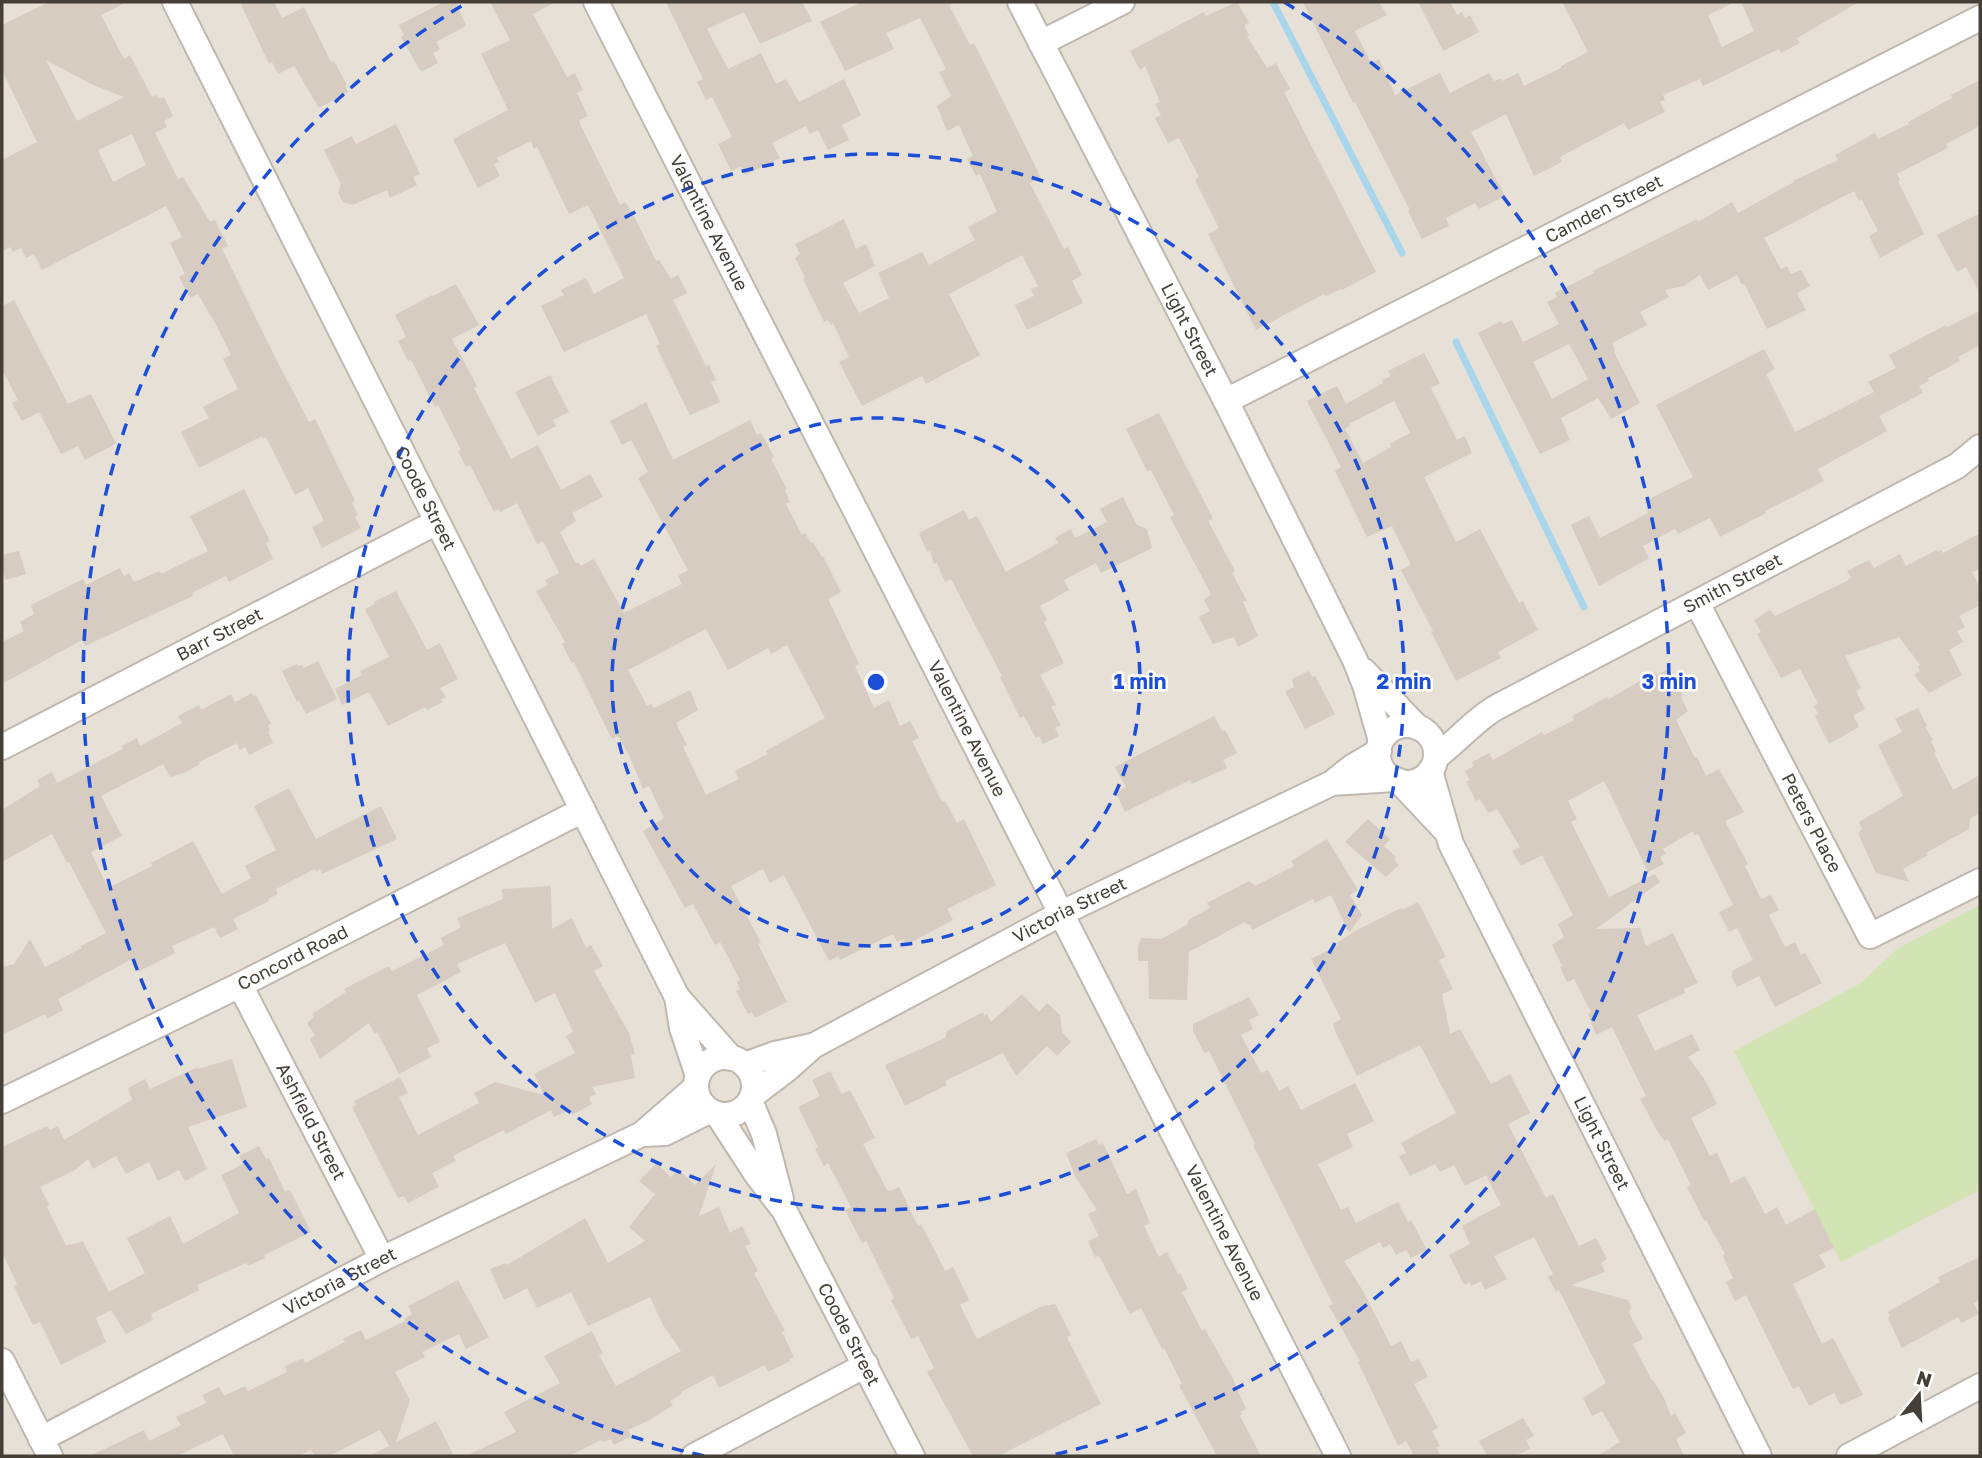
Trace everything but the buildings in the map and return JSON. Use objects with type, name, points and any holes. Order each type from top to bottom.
[{"type":"street","name":"Coode Street","points":[[175,2],[677,998],[738,1062]]},
{"type":"street","name":"Valentine Avenue","points":[[596,2],[1338,1456]]},
{"type":"street","name":"Light Street","points":[[1020,2],[1226,401],[1355,660],[1380,746]]},
{"type":"street","points":[[1041,43],[1122,2]]},
{"type":"street","name":"Camden Street","points":[[1226,401],[1980,18]]},
{"type":"street","name":"Smith Street","points":[[1422,730],[1480,716],[1957,466],[1980,447]]},
{"type":"street","name":"Barr Street","points":[[2,747],[437,522]]},
{"type":"street","name":"Peters Place","points":[[1697,603],[1870,936],[1980,881]]},
{"type":"street","name":"Light Street","points":[[1355,660],[1422,730]]},
{"type":"street","name":"Smith Street","points":[[1433,764],[1480,716]]},
{"type":"street","points":[[1401,726],[1422,730],[1436,749],[1433,764],[1416,781],[1396,780],[1382,768],[1380,746],[1386,734],[1401,726]]},
{"type":"street","name":"Victoria Street","points":[[751,1098],[813,1046],[1062,913],[1332,783],[1380,746]]},
{"type":"street","name":"Light Street","points":[[1433,764],[1446,831],[1759,1456]]},
{"type":"street","name":"Victoria Street","points":[[1332,783],[1396,780]]},
{"type":"street","name":"Light Street","points":[[1396,780],[1446,831]]},
{"type":"street","name":"Concord Road","points":[[2,1101],[240,985],[583,810]]},
{"type":"street","name":"Ashfield Street","points":[[240,985],[382,1259]]},
{"type":"street","name":"Coode Street","points":[[677,998],[697,1082]]},
{"type":"street","name":"Victoria Street","points":[[738,1062],[813,1046]]},
{"type":"street","points":[[723,1057],[738,1062],[753,1079],[751,1098],[737,1113],[713,1113],[702,1104],[697,1082],[708,1063],[723,1057]]},
{"type":"street","name":"Victoria Street","points":[[46,1447],[382,1259],[642,1134],[697,1082]]},
{"type":"street","name":"Coode Street","points":[[751,1098],[764,1134],[784,1210]]},
{"type":"street","name":"Coode Street","points":[[713,1113],[784,1210],[912,1456]]},
{"type":"street","name":"Victoria Street","points":[[642,1134],[665,1133],[713,1113]]},
{"type":"street","points":[[2,1361],[46,1447]]},
{"type":"street","points":[[694,1456],[866,1365]]},
{"type":"street","points":[[1849,1456],[1980,1386]]},
{"type":"shaded area","points":[[2,2],[1980,2],[1980,1456],[2,1456]]},
{"type":"green space","points":[[1980,905],[1980,1190],[1841,1262],[1734,1051],[1861,983],[1897,949]]},
{"type":"waterway","points":[[1273,2],[1402,253]]},
{"type":"waterway","points":[[1456,342],[1584,607]]}]
